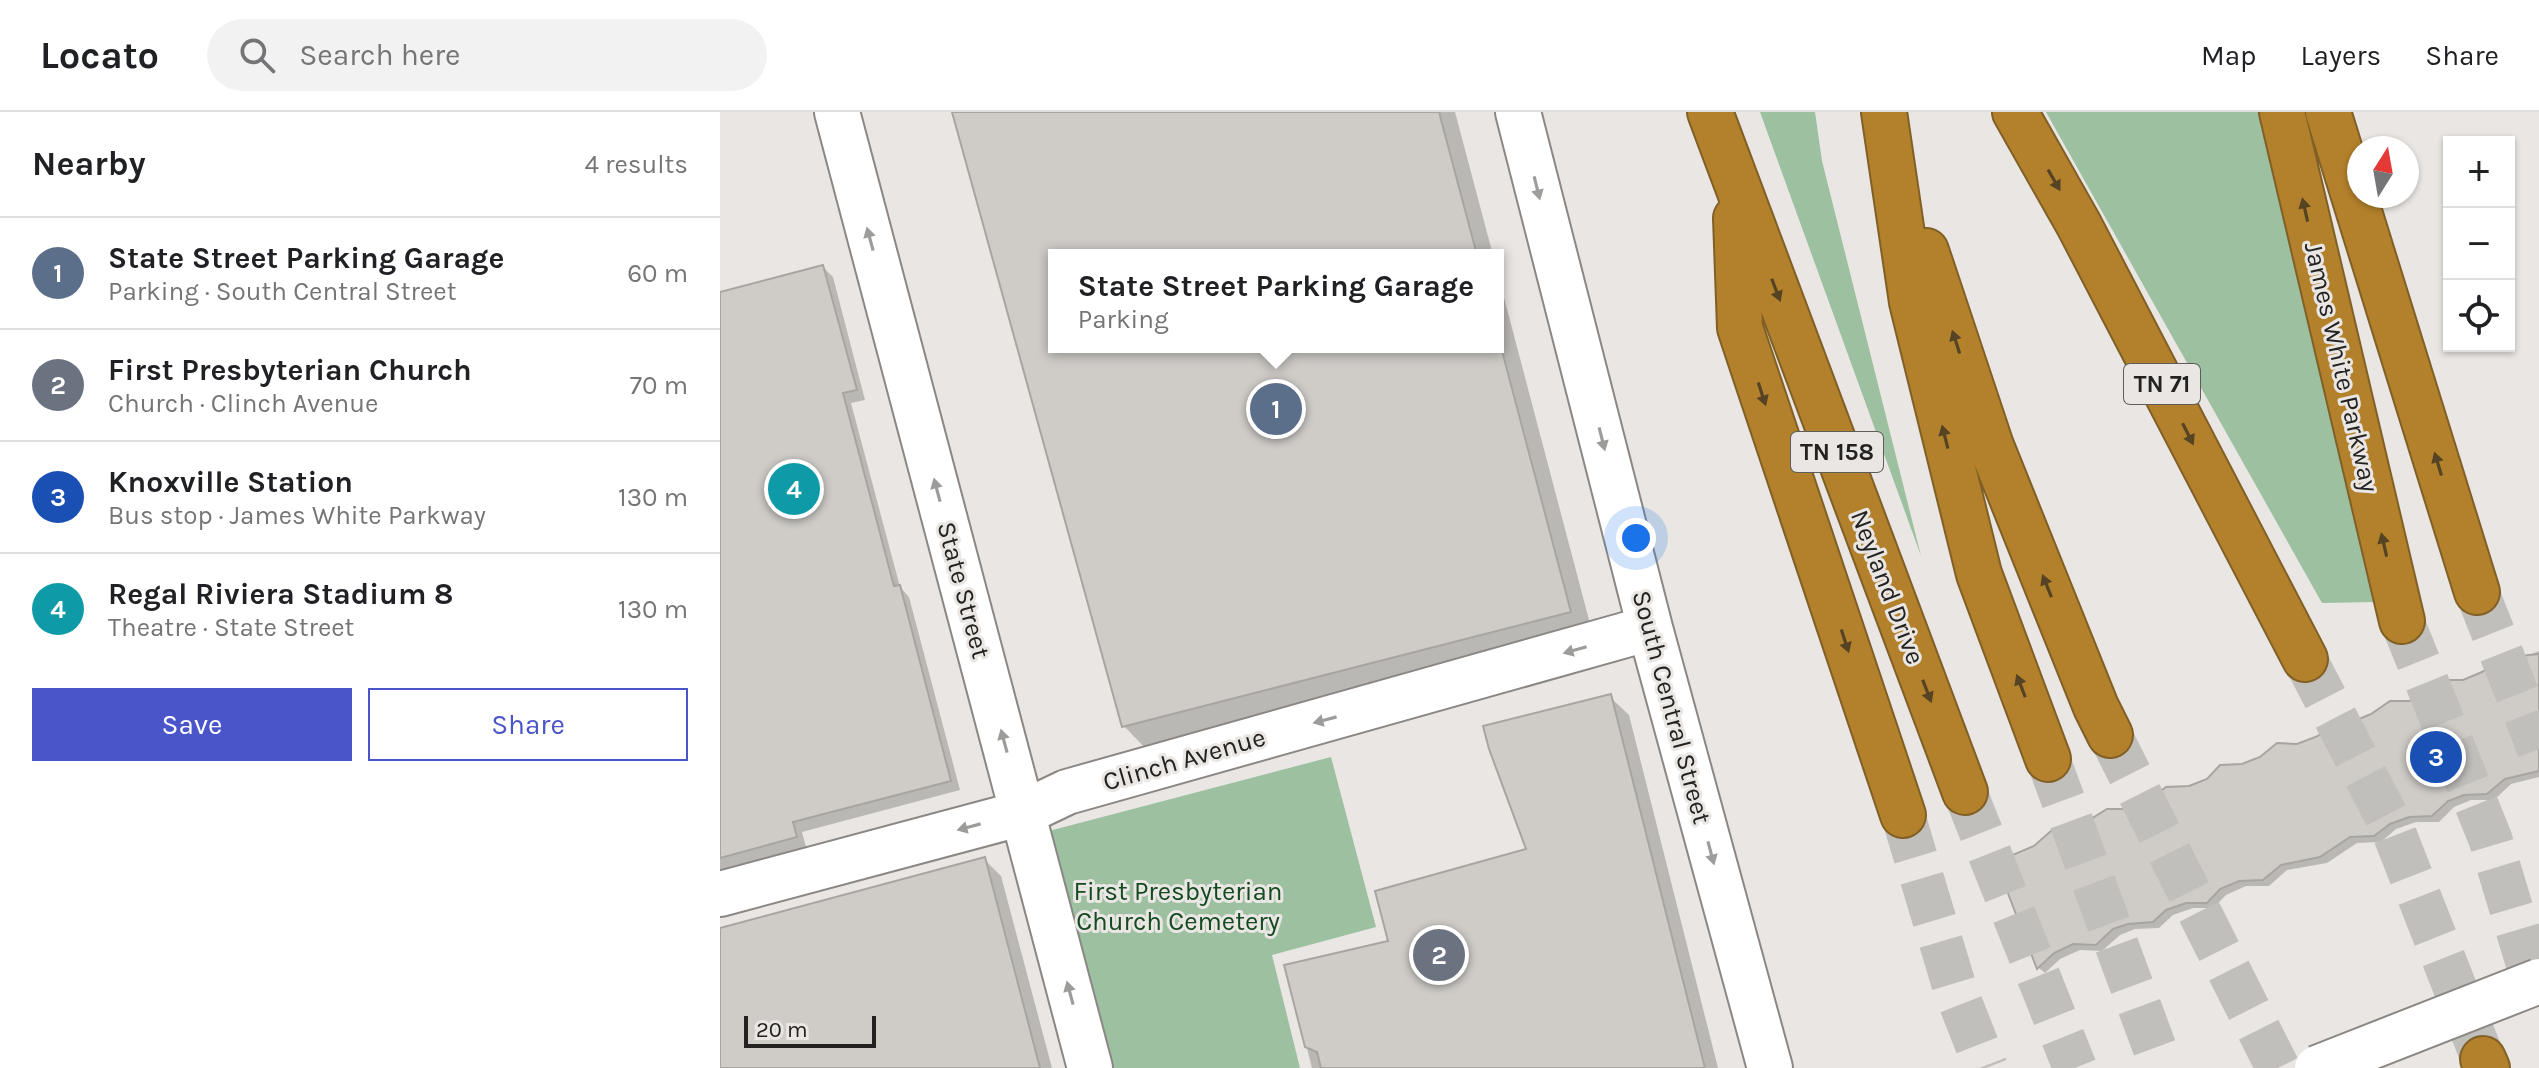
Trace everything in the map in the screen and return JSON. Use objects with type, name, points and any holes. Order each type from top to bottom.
[{"type":"highway","name":"Neyland Drive","points":[[1710,112],[1965,792]]},
{"type":"highway","name":"TN 71","points":[[2015,112],[2079,225],[2305,659]]},
{"type":"highway","name":"James White Parkway","points":[[2282,112],[2402,621]]},
{"type":"highway","points":[[2328,112],[2477,592]]},
{"type":"highway","points":[[1886,124],[1991,446],[2110,735]]},
{"type":"highway","points":[[1886,124],[1912,302],[1979,574],[2048,759]]},
{"type":"highway","points":[[1734,180],[1740,328],[1903,815]]},
{"type":"street","name":"State Street","points":[[837,112],[1090,1068]]},
{"type":"street","name":"South Central Street","points":[[1518,112],[1650,628],[1770,1068]]},
{"type":"street","name":"Clinch Avenue","points":[[720,894],[1023,813],[1067,792],[1650,628]]},
{"type":"street","points":[[2317,1068],[2539,981]]},
{"type":"green space","points":[[1760,112],[1815,112],[1822,161],[1921,556]]},
{"type":"green space","points":[[2046,112],[2262,112],[2376,602],[2322,603]]},
{"type":"green space","name":"First Presbyterian Church Cemetery","points":[[1331,757],[1376,927],[1272,955],[1300,1068],[1112,1068],[1049,831]]},
{"type":"building","points":[[952,112],[1439,112],[1475,249],[1048,249],[1048,353],[1503,353],[1571,612],[1122,727]]},
{"type":"building","points":[[823,265],[857,390],[843,393],[894,586],[900,585],[951,781],[793,822],[797,837],[720,858],[720,292]]},
{"type":"building","points":[[2539,654],[2539,771],[2505,779],[2487,794],[2464,795],[2448,801],[2432,816],[2409,817],[2390,824],[2374,836],[2350,837],[2320,857],[2281,865],[2263,880],[2239,881],[2220,889],[2207,903],[2186,903],[2166,910],[2153,922],[2113,929],[2096,945],[2073,944],[2054,953],[2037,969],[1996,862],[2034,846],[2051,831],[2073,830],[2107,809],[2125,809],[2145,803],[2166,787],[2189,786],[2207,779],[2220,765],[2242,764],[2260,757],[2277,743],[2297,744],[2318,736],[2331,723],[2352,722],[2390,701],[2409,701],[2427,694],[2442,680],[2463,680],[2502,658]]},
{"type":"building","points":[[1611,694],[1705,1068],[1321,1068],[1317,1052],[1305,1047],[1284,965],[1388,941],[1375,891],[1526,849],[1483,726]]},
{"type":"building","points":[[985,857],[1040,1068],[720,1068],[720,928]]},
{"type":"tunnel","points":[[2477,592],[2539,749]]},
{"type":"tunnel","points":[[2402,621],[2490,838],[2539,1001]]},
{"type":"tunnel","points":[[2305,659],[2391,825],[2483,1059]]},
{"type":"tunnel","points":[[2110,735],[2278,1068]]},
{"type":"tunnel","points":[[2048,759],[2162,1068]]},
{"type":"tunnel","points":[[1965,792],[2075,1068]]},
{"type":"tunnel","points":[[1903,815],[1955,989],[1986,1068]]},
{"type":"place","name":"State Street Parking Garage","points":[[1276,409]]},
{"type":"place","name":"Regal Riviera Stadium 8","points":[[794,489]]},
{"type":"place","name":"Knoxville Station","points":[[2436,757]]},
{"type":"place","name":"First Presbyterian Church","points":[[1439,955]]}]
